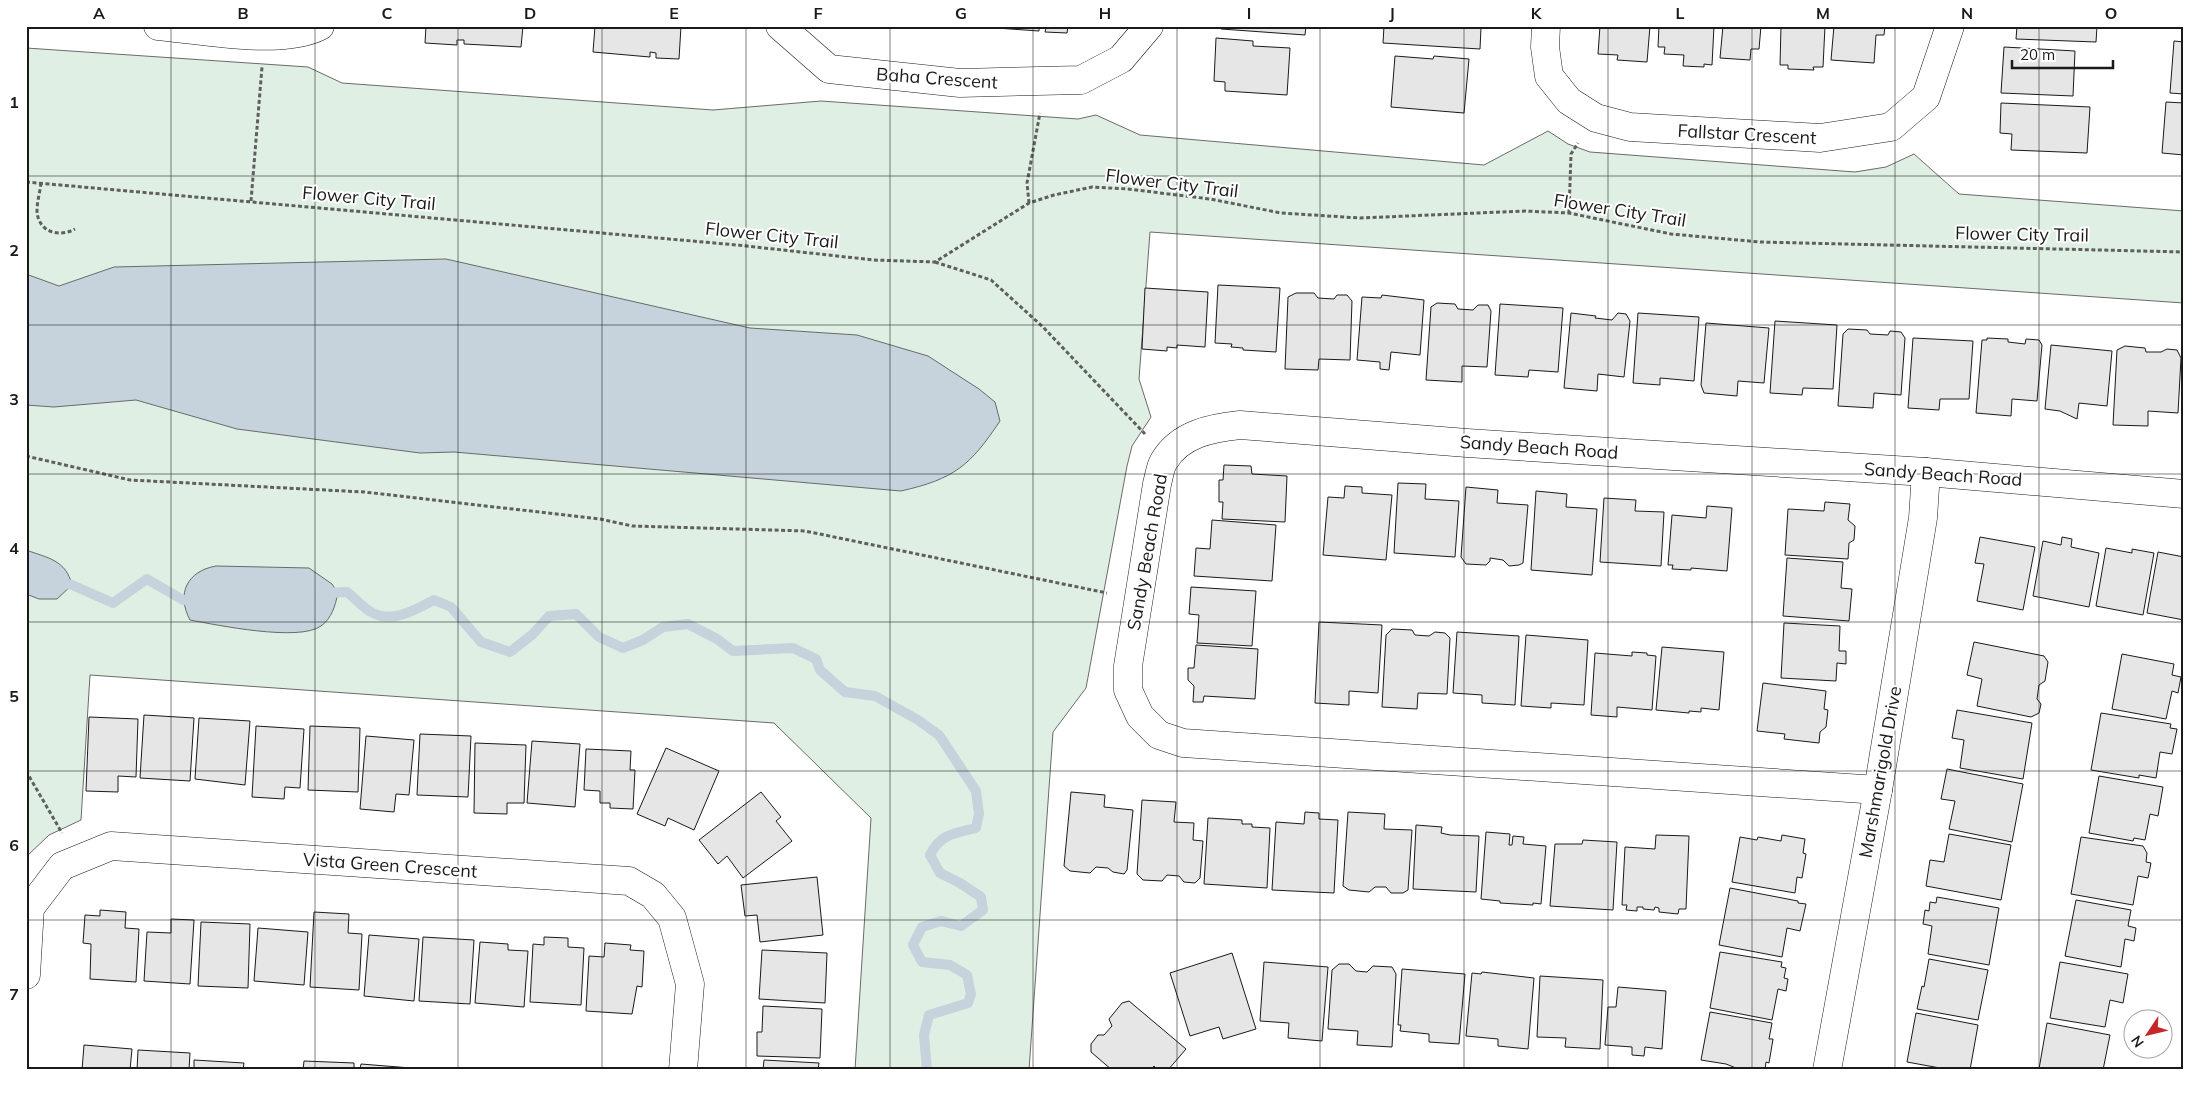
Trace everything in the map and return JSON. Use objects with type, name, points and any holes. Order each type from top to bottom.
[{"type":"street","points":[[158,26],[265,36],[307,33],[320,26]]},
{"type":"street","name":"Baha Crescent","points":[[780,26],[829,69],[960,83],[1081,80],[1121,59],[1149,26]]},
{"type":"street","name":"Fallstar Crescent","points":[[1546,26],[1545,47],[1550,76],[1569,101],[1596,118],[1630,127],[1820,138],[1891,127],[1926,97],[1950,26]]},
{"type":"street","name":"Sandy Beach Road","points":[[1878,790],[1183,743],[1159,734],[1140,716],[1128,690],[1128,666],[1157,484],[1163,462],[1178,445],[1196,433],[1216,427],[1240,425],[1468,443],[1926,472],[2184,494]]},
{"type":"street","name":"Marshmarigold Drive","points":[[1827,1070],[1878,790],[1923,518],[1926,472]]},
{"type":"street","name":"Vista Green Crescent","points":[[26,975],[30,908],[62,866],[112,846],[629,881],[653,894],[672,918],[690,984],[684,1070]]},
{"type":"path","points":[[251,201],[265,36]]},
{"type":"path","points":[[1029,203],[1027,183],[1046,81]]},
{"type":"path","points":[[1569,213],[1571,154],[1596,118]]},
{"type":"path","name":"Flower City Trail","points":[[26,182],[737,245],[874,260],[935,262],[1029,203],[1054,195],[1092,187],[1128,189],[1210,199],[1281,212],[1360,218],[1525,211],[1569,213],[1671,234],[1760,242],[2184,252]]},
{"type":"path","points":[[41,183],[37,211],[41,225],[47,230],[61,234],[75,229]]},
{"type":"path","points":[[935,262],[991,280],[1043,327],[1148,437]]},
{"type":"path","points":[[26,456],[130,480],[364,492],[600,519],[632,526],[805,531],[1107,593]]},
{"type":"path","points":[[26,771],[78,860]]},
{"type":"green space","points":[[26,48],[308,67],[342,83],[713,110],[821,101],[1078,119],[1096,115],[1140,135],[1484,165],[1548,131],[1568,144],[1590,152],[1855,172],[1886,167],[1914,154],[1959,194],[2184,211],[2184,303],[1150,232],[1139,379],[1151,417],[1132,446],[1127,466],[1086,688],[1053,732],[1029,1070],[855,1070],[871,818],[774,723],[90,675],[81,820],[49,835],[26,857]]},
{"type":"shaded area","points":[[446,259],[750,328],[857,335],[928,356],[979,389],[995,402],[1000,421],[979,449],[959,468],[935,481],[901,491],[454,452],[420,453],[237,429],[136,400],[54,407],[26,405],[26,274],[59,286],[114,267]]},
{"type":"shaded area","points":[[26,550],[55,561],[65,570],[72,585],[57,599],[39,599],[26,594]]},
{"type":"shaded area","points":[[216,566],[309,568],[332,584],[338,593],[328,619],[321,626],[310,631],[295,633],[257,631],[190,620],[184,601],[187,585],[191,578],[198,573]]},
{"type":"building","points":[[426,26],[523,26],[521,47],[464,44],[464,40],[457,40],[457,45],[425,43]]},
{"type":"building","points":[[595,26],[681,26],[679,59],[656,58],[656,53],[650,52],[650,57],[593,52]]},
{"type":"building","points":[[1068,26],[1067,33],[1045,32],[1046,28],[1039,27],[1039,31],[982,27]]},
{"type":"building","points":[[1221,26],[1306,26],[1305,35],[1221,29]]},
{"type":"building","points":[[1384,26],[1481,28],[1480,49],[1383,43]]},
{"type":"building","points":[[1600,26],[1650,26],[1647,62],[1617,60],[1618,55],[1598,54]]},
{"type":"building","points":[[1659,26],[1714,26],[1712,65],[1704,64],[1704,67],[1683,66],[1684,55],[1664,54],[1665,47],[1658,47]]},
{"type":"building","points":[[1723,26],[1761,26],[1759,49],[1751,49],[1750,60],[1720,58]]},
{"type":"building","points":[[1781,26],[1825,26],[1823,67],[1813,67],[1814,70],[1788,69],[1788,65],[1780,65]]},
{"type":"building","points":[[1834,26],[1885,26],[1884,35],[1876,35],[1874,63],[1831,60]]},
{"type":"building","points":[[2017,26],[2097,26],[2096,42],[2016,39]]},
{"type":"building","points":[[1216,38],[1253,41],[1253,46],[1290,48],[1287,95],[1225,91],[1225,82],[1214,81]]},
{"type":"building","points":[[2174,41],[2184,42],[2184,94],[2170,93]]},
{"type":"building","points":[[2004,47],[2075,51],[2073,96],[2001,93]]},
{"type":"building","points":[[1395,56],[1433,59],[1434,56],[1469,59],[1464,113],[1391,107]]},
{"type":"building","points":[[2166,102],[2184,103],[2184,155],[2162,153]]},
{"type":"building","points":[[2001,103],[2090,107],[2087,153],[2011,150],[2012,134],[2000,133]]},
{"type":"building","points":[[1218,285],[1280,288],[1276,352],[1243,350],[1243,348],[1231,347],[1232,344],[1215,343]]},
{"type":"building","points":[[1145,288],[1208,292],[1205,347],[1177,345],[1177,348],[1167,347],[1167,351],[1142,349]]},
{"type":"building","points":[[1296,293],[1314,293],[1318,298],[1334,299],[1337,295],[1347,295],[1352,301],[1350,360],[1319,359],[1318,370],[1285,369],[1288,297]]},
{"type":"building","points":[[1382,295],[1424,300],[1420,355],[1391,352],[1389,370],[1380,369],[1380,362],[1357,360],[1362,297],[1381,298]]},
{"type":"building","points":[[1437,303],[1455,304],[1458,309],[1473,310],[1478,305],[1488,305],[1491,311],[1487,367],[1462,366],[1462,382],[1426,380],[1431,307]]},
{"type":"building","points":[[1500,304],[1563,308],[1558,372],[1529,370],[1528,377],[1495,375]]},
{"type":"building","points":[[1571,313],[1612,320],[1618,313],[1626,314],[1630,321],[1624,377],[1598,374],[1597,391],[1564,388]]},
{"type":"building","points":[[1638,313],[1699,317],[1694,381],[1660,378],[1660,385],[1633,383]]},
{"type":"building","points":[[1775,321],[1837,325],[1833,389],[1803,388],[1802,395],[1770,393]]},
{"type":"building","points":[[1706,323],[1769,328],[1764,383],[1738,381],[1737,396],[1704,393],[1701,385]]},
{"type":"building","points":[[1848,329],[1867,330],[1870,334],[1888,335],[1890,331],[1901,332],[1905,338],[1901,395],[1874,393],[1873,408],[1838,406],[1843,334]]},
{"type":"building","points":[[1913,338],[1973,341],[1969,399],[1940,399],[1939,410],[1908,408]]},
{"type":"building","points":[[1987,338],[2008,339],[2008,342],[2025,344],[2026,339],[2039,340],[2042,345],[2037,401],[2012,399],[2011,416],[1976,413],[1982,340],[1987,340]]},
{"type":"building","points":[[2051,345],[2112,351],[2107,406],[2079,403],[2077,419],[2060,411],[2045,409]]},
{"type":"building","points":[[2125,346],[2145,348],[2146,352],[2161,352],[2167,349],[2177,350],[2181,358],[2178,413],[2148,411],[2148,426],[2113,425],[2117,350]]},
{"type":"building","points":[[1224,465],[1251,466],[1252,474],[1287,476],[1285,522],[1222,519],[1223,502],[1219,502],[1219,480],[1223,480]]},
{"type":"building","points":[[1398,483],[1426,484],[1425,499],[1459,501],[1455,557],[1394,553]]},
{"type":"building","points":[[1345,486],[1362,487],[1362,493],[1392,495],[1386,560],[1323,555],[1328,497],[1344,498]]},
{"type":"building","points":[[1466,487],[1498,490],[1497,503],[1528,505],[1523,563],[1509,566],[1503,560],[1490,558],[1486,565],[1466,564],[1461,557]]},
{"type":"building","points":[[1536,491],[1567,494],[1566,507],[1597,509],[1592,575],[1531,570]]},
{"type":"building","points":[[1604,498],[1636,500],[1635,511],[1664,512],[1661,566],[1600,562]]},
{"type":"building","points":[[1825,502],[1850,504],[1848,520],[1855,526],[1854,540],[1849,543],[1848,559],[1785,555],[1788,509],[1824,511]]},
{"type":"building","points":[[1707,506],[1732,508],[1727,571],[1691,568],[1691,570],[1672,569],[1673,565],[1668,565],[1672,515],[1706,518]]},
{"type":"building","points":[[1212,520],[1276,525],[1272,581],[1194,576],[1196,548],[1210,549]]},
{"type":"building","points":[[1980,537],[2035,547],[2023,610],[1977,601],[1984,564],[1975,563]]},
{"type":"building","points":[[2062,537],[2072,539],[2071,547],[2099,553],[2089,607],[2033,596],[2043,541],[2061,545]]},
{"type":"building","points":[[2106,548],[2132,553],[2132,549],[2154,553],[2143,615],[2096,606]]},
{"type":"building","points":[[2158,552],[2184,557],[2184,620],[2147,613]]},
{"type":"building","points":[[1787,558],[1843,562],[1841,588],[1852,589],[1849,621],[1783,616]]},
{"type":"building","points":[[1191,587],[1256,591],[1252,646],[1197,643],[1199,615],[1189,614]]},
{"type":"building","points":[[1319,622],[1382,625],[1378,693],[1349,691],[1349,705],[1315,703]]},
{"type":"building","points":[[1784,623],[1840,626],[1839,651],[1846,651],[1846,664],[1837,663],[1836,681],[1781,678]]},
{"type":"building","points":[[1392,629],[1412,630],[1415,635],[1429,636],[1435,632],[1445,633],[1450,638],[1447,694],[1418,693],[1417,709],[1382,707],[1386,635]]},
{"type":"building","points":[[1457,632],[1519,636],[1515,705],[1482,703],[1482,695],[1453,693]]},
{"type":"building","points":[[1526,635],[1588,640],[1584,705],[1551,703],[1551,708],[1521,706]]},
{"type":"building","points":[[1974,642],[2044,656],[2048,662],[2045,681],[2039,685],[2037,699],[2041,704],[2039,713],[2031,717],[1977,706],[1982,679],[1967,675]]},
{"type":"building","points":[[1196,645],[1258,649],[1255,699],[1204,696],[1203,702],[1193,702],[1194,686],[1188,680],[1188,668],[1194,668]]},
{"type":"building","points":[[1662,647],[1724,652],[1719,710],[1701,708],[1701,712],[1689,711],[1689,713],[1656,710]]},
{"type":"building","points":[[1632,652],[1656,656],[1652,710],[1617,707],[1617,717],[1591,715],[1595,653],[1632,656]]},
{"type":"building","points":[[2122,654],[2174,664],[2172,675],[2181,677],[2178,693],[2172,691],[2166,719],[2112,709]]},
{"type":"building","points":[[1763,683],[1826,691],[1824,709],[1828,710],[1826,727],[1820,732],[1819,743],[1784,739],[1785,734],[1757,731]]},
{"type":"building","points":[[1957,710],[2032,723],[2023,779],[1960,768],[1964,740],[1952,738]]},
{"type":"building","points":[[2101,713],[2171,724],[2170,728],[2177,729],[2172,754],[2160,752],[2156,778],[2139,775],[2139,778],[2091,770]]},
{"type":"building","points":[[144,715],[194,718],[190,781],[140,778]]},
{"type":"building","points":[[89,717],[138,719],[136,777],[118,776],[118,792],[86,791]]},
{"type":"building","points":[[199,718],[250,721],[245,785],[195,779]]},
{"type":"building","points":[[256,726],[304,729],[300,788],[285,787],[284,799],[252,797]]},
{"type":"building","points":[[310,726],[360,728],[358,792],[308,790]]},
{"type":"building","points":[[420,734],[471,736],[468,797],[417,795]]},
{"type":"building","points":[[366,736],[414,740],[409,795],[396,794],[394,812],[360,809]]},
{"type":"building","points":[[532,741],[580,744],[575,807],[527,803]]},
{"type":"building","points":[[475,743],[526,745],[524,803],[507,803],[507,814],[474,813]]},
{"type":"building","points":[[666,748],[719,771],[694,830],[668,818],[665,826],[637,814]]},
{"type":"building","points":[[586,749],[631,751],[630,770],[635,770],[633,809],[610,808],[610,803],[600,803],[600,791],[584,790]]},
{"type":"building","points":[[1947,769],[2023,784],[2012,842],[1949,829],[1955,801],[1941,799]]},
{"type":"building","points":[[2099,776],[2163,787],[2158,816],[2150,814],[2145,840],[2134,838],[2133,841],[2089,833]]},
{"type":"building","points":[[761,792],[781,817],[776,821],[792,841],[743,878],[727,856],[718,864],[699,840]]},
{"type":"building","points":[[1071,792],[1105,795],[1104,807],[1133,810],[1127,870],[1124,874],[1113,872],[1108,868],[1096,867],[1090,873],[1070,871],[1064,866]]},
{"type":"building","points":[[1142,800],[1176,802],[1174,822],[1194,823],[1193,840],[1203,841],[1200,878],[1195,883],[1184,882],[1179,876],[1167,875],[1162,881],[1143,880],[1137,874]]},
{"type":"building","points":[[1305,812],[1319,813],[1319,819],[1338,820],[1334,893],[1272,890],[1276,822],[1304,824]]},
{"type":"building","points":[[1348,812],[1385,814],[1384,829],[1412,830],[1408,890],[1403,893],[1391,893],[1386,887],[1375,887],[1369,892],[1349,890],[1343,886]]},
{"type":"building","points":[[1208,818],[1242,820],[1242,824],[1252,824],[1252,827],[1270,828],[1267,888],[1204,884]]},
{"type":"building","points":[[1416,825],[1442,827],[1441,833],[1450,835],[1479,836],[1476,892],[1413,889]]},
{"type":"building","points":[[1486,832],[1510,834],[1509,845],[1512,845],[1513,836],[1524,837],[1523,844],[1546,846],[1541,904],[1500,903],[1500,901],[1481,899]]},
{"type":"building","points":[[1949,834],[2011,845],[2001,900],[1926,886],[1930,860],[1944,862]]},
{"type":"building","points":[[1656,835],[1689,836],[1686,909],[1679,909],[1678,914],[1659,912],[1659,908],[1655,907],[1654,910],[1637,907],[1637,911],[1626,910],[1627,905],[1622,905],[1625,847],[1655,849]]},
{"type":"building","points":[[1782,835],[1805,839],[1803,853],[1806,854],[1802,878],[1797,877],[1795,893],[1732,882],[1740,837],[1757,840],[1758,837],[1781,841]]},
{"type":"building","points":[[2081,837],[2143,846],[2147,853],[2146,862],[2151,863],[2148,878],[2138,876],[2133,905],[2071,894]]},
{"type":"building","points":[[1583,840],[1617,842],[1613,910],[1550,906],[1555,844],[1582,844]]},
{"type":"building","points":[[817,877],[823,935],[760,942],[757,915],[745,916],[741,885]]},
{"type":"building","points":[[1730,888],[1806,904],[1800,931],[1787,928],[1782,957],[1719,945]]},
{"type":"building","points":[[1937,897],[1999,908],[1989,965],[1928,954],[1932,926],[1923,924],[1925,910],[1929,911],[1930,902],[1936,903]]},
{"type":"building","points":[[2076,900],[2131,910],[2128,926],[2136,928],[2134,941],[2125,939],[2121,967],[2065,956]]},
{"type":"building","points":[[100,910],[126,912],[125,928],[139,929],[136,982],[90,979],[91,944],[83,943],[85,915],[100,916]]},
{"type":"building","points":[[314,912],[349,914],[348,933],[362,934],[359,990],[310,987]]},
{"type":"building","points":[[171,919],[194,920],[190,984],[144,981],[147,932],[171,933]]},
{"type":"building","points":[[201,922],[250,924],[248,988],[198,986]]},
{"type":"building","points":[[258,928],[308,932],[304,985],[254,981]]},
{"type":"building","points":[[369,935],[419,939],[414,1001],[364,996]]},
{"type":"building","points":[[423,937],[474,940],[470,1004],[419,1001]]},
{"type":"building","points":[[544,937],[568,938],[568,947],[584,948],[581,1005],[530,1002],[533,944],[544,945]]},
{"type":"building","points":[[480,942],[508,944],[508,950],[528,951],[524,1007],[475,1003]]},
{"type":"building","points":[[605,943],[631,945],[630,950],[644,951],[642,987],[637,986],[632,1014],[586,1011],[589,956],[604,957]]},
{"type":"building","points":[[762,950],[827,953],[825,1003],[759,999]]},
{"type":"building","points":[[1720,952],[1782,962],[1781,967],[1786,968],[1784,978],[1788,979],[1786,991],[1778,989],[1772,1020],[1710,1008]]},
{"type":"building","points":[[1232,953],[1256,1029],[1223,1039],[1219,1027],[1190,1036],[1170,973]]},
{"type":"building","points":[[1929,959],[1988,970],[1978,1020],[1917,1009],[1922,986],[1924,987]]},
{"type":"building","points":[[1264,962],[1328,967],[1322,1041],[1288,1038],[1289,1023],[1260,1021]]},
{"type":"building","points":[[2060,962],[2128,974],[2123,1003],[2110,1000],[2105,1027],[2050,1018]]},
{"type":"building","points":[[1339,964],[1349,964],[1356,971],[1367,972],[1373,966],[1392,967],[1396,974],[1392,1047],[1357,1045],[1358,1031],[1328,1029],[1332,970]]},
{"type":"building","points":[[1402,969],[1465,974],[1459,1044],[1429,1042],[1429,1034],[1400,1031],[1401,1025],[1398,1025]]},
{"type":"building","points":[[1482,972],[1534,978],[1528,1049],[1498,1046],[1498,1039],[1466,1036],[1472,973],[1481,974]]},
{"type":"building","points":[[1540,976],[1603,980],[1600,1049],[1565,1047],[1566,1038],[1537,1037]]},
{"type":"building","points":[[1618,987],[1666,991],[1662,1049],[1645,1047],[1644,1056],[1632,1055],[1632,1047],[1605,1045],[1608,1007],[1616,1007]]},
{"type":"building","points":[[1129,1001],[1186,1049],[1168,1070],[1158,1070],[1154,1066],[1151,1070],[1112,1070],[1091,1052],[1091,1044],[1098,1035],[1104,1035],[1112,1026],[1109,1019],[1122,1003]]},
{"type":"building","points":[[763,1006],[822,1009],[820,1058],[757,1056],[757,1032],[762,1032]]},
{"type":"building","points":[[1710,1012],[1772,1023],[1769,1039],[1773,1039],[1769,1063],[1766,1062],[1765,1070],[1736,1070],[1736,1068],[1726,1064],[1701,1060]]},
{"type":"building","points":[[1916,1013],[1978,1025],[1970,1070],[1951,1070],[1907,1062]]},
{"type":"building","points":[[2047,1023],[2110,1035],[2103,1070],[2039,1069]]},
{"type":"building","points":[[84,1045],[132,1049],[130,1070],[82,1070]]},
{"type":"building","points":[[138,1050],[190,1053],[189,1070],[137,1070]]},
{"type":"building","points":[[194,1060],[244,1063],[243,1070],[194,1070]]},
{"type":"building","points":[[764,1060],[819,1063],[818,1070],[763,1070]]},
{"type":"building","points":[[304,1061],[354,1063],[354,1070],[303,1070]]},
{"type":"building","points":[[361,1064],[411,1068],[411,1070],[360,1070]]},
{"type":"waterway","points":[[59,583],[72,585],[113,603],[147,579],[183,600],[195,599]]},
{"type":"waterway","points":[[324,593],[347,592],[368,610],[387,617],[403,614],[434,600],[451,607],[481,642],[510,652],[533,634],[549,616],[576,614],[599,637],[623,648],[643,640],[663,627],[688,624],[717,639],[733,651],[793,648],[816,659],[820,670],[845,692],[875,696],[918,720],[939,735],[976,791],[979,814],[976,828],[955,833],[943,839],[930,855],[940,873],[981,897],[983,910],[961,926],[941,921],[922,927],[913,945],[922,962],[950,965],[967,975],[971,994],[968,1003],[929,1015],[924,1035],[927,1070]]}]
